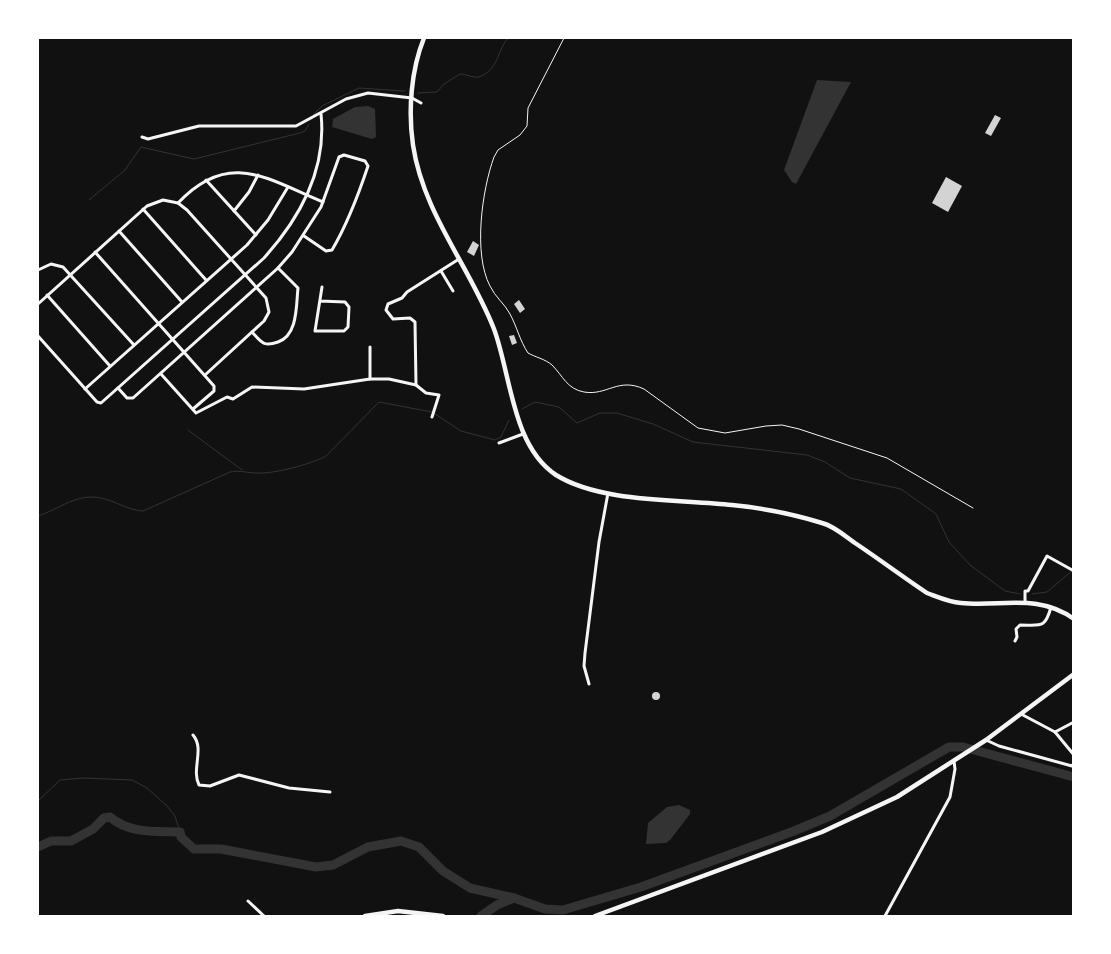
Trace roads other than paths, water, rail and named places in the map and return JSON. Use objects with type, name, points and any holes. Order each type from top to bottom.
[{"type":"main road","points":[[424,38],[415,71],[412,98],[413,146],[421,177],[432,207],[493,327],[523,434],[535,455],[555,474],[575,484],[608,493],[731,505],[813,520],[831,526],[911,582],[941,599],[960,603],[1025,602],[1051,606],[1074,619]]},
{"type":"main road","points":[[595,916],[822,832],[897,797],[984,741],[1074,674]]},
{"type":"main road","points":[[365,916],[398,911],[444,916]]},
{"type":"street","points":[[142,137],[148,139],[199,126],[296,126],[358,95],[368,93],[412,98],[422,103]]},
{"type":"street","points":[[38,336],[84,389],[97,402],[102,403],[245,275],[282,237],[307,196],[320,149],[321,114]]},
{"type":"street","points":[[118,388],[127,398],[133,398],[278,268],[304,236],[323,202],[339,157],[344,155],[365,161],[368,166],[357,200],[346,227],[332,250],[326,251],[304,236]]},
{"type":"street","points":[[178,203],[192,188],[206,180],[231,173],[258,175],[323,202]]},
{"type":"street","points":[[234,211],[258,175]]},
{"type":"street","points":[[206,180],[256,236]]},
{"type":"street","points":[[84,389],[256,236],[288,187]]},
{"type":"street","points":[[38,304],[152,202],[163,200],[178,203],[187,210],[268,303],[268,312],[264,321],[205,375]]},
{"type":"street","points":[[143,209],[206,280]]},
{"type":"street","points":[[118,231],[182,302]]},
{"type":"street","points":[[94,252],[214,386],[214,391],[193,409]]},
{"type":"street","points":[[416,385],[415,322],[410,318],[393,319],[386,310],[388,304],[402,298],[459,259]]},
{"type":"street","points":[[38,270],[45,265],[56,264],[63,267],[134,345]]},
{"type":"street","points":[[252,332],[263,344],[268,346],[283,340],[290,333],[298,288],[278,268]]},
{"type":"street","points":[[441,271],[453,290]]},
{"type":"street","points":[[320,301],[344,302],[349,307],[348,327],[344,332],[315,331],[322,287]]},
{"type":"street","points":[[47,295],[110,366]]},
{"type":"street","points":[[370,347],[370,378]]},
{"type":"street","points":[[160,374],[200,414],[227,397],[233,399],[252,387],[304,389],[370,378],[389,379],[416,385],[426,392],[440,395],[434,415]]},
{"type":"street","points":[[499,443],[523,434]]},
{"type":"street","points":[[589,684],[584,666],[585,653],[599,542],[608,493]]},
{"type":"street","points":[[1025,602],[1025,591],[1028,591],[1047,556],[1074,572]]},
{"type":"street","points":[[1015,641],[1017,637],[1016,629],[1020,625],[1042,625],[1047,622],[1051,606]]},
{"type":"street","points":[[1021,714],[1056,732],[1074,755]]},
{"type":"street","points":[[1056,732],[1074,722]]},
{"type":"street","points":[[193,735],[197,740],[198,747],[194,772],[199,785],[210,786],[239,775],[289,788],[330,792]]},
{"type":"street","points":[[984,741],[1072,766],[1074,763]]},
{"type":"street","points":[[885,916],[950,797],[955,769],[954,761]]},
{"type":"street","points":[[248,901],[264,916]]},
{"type":"waterway","points":[[418,93],[437,92],[444,84],[460,74],[477,77],[485,74],[494,65],[507,39],[515,38]]},
{"type":"waterway","points":[[313,115],[322,106],[359,88],[405,91]]},
{"type":"waterway","points":[[89,200],[125,170],[141,147],[194,159],[300,133],[305,131],[309,124]]},
{"type":"waterway","points":[[38,516],[68,502],[92,497],[106,499],[143,511],[230,472],[265,473],[293,468],[311,462],[326,456],[379,402],[432,412],[461,431],[495,440],[501,437],[509,420]]},
{"type":"waterway","points":[[522,409],[535,402],[559,407],[577,423],[600,413],[617,413],[653,424],[693,442],[807,455],[825,462],[850,478],[901,489],[936,514],[949,542],[970,565],[1005,591],[1020,594]]},
{"type":"waterway","points":[[188,430],[242,470]]},
{"type":"waterway","points":[[1032,594],[1047,592],[1074,569]]},
{"type":"waterway","points":[[38,847],[51,841],[71,841],[93,829],[104,818],[110,817],[126,826],[143,831],[180,832],[181,837],[194,849],[221,849],[316,867],[333,865],[368,847],[401,841],[419,847],[443,871],[470,888],[514,898],[545,909],[563,910],[641,887],[830,816],[949,747],[963,747],[1074,777]]},
{"type":"waterway","points":[[38,801],[60,780],[83,778],[132,780],[147,788],[167,806],[175,816],[180,832]]},
{"type":"waterway","points":[[481,916],[497,905],[514,898]]}]
